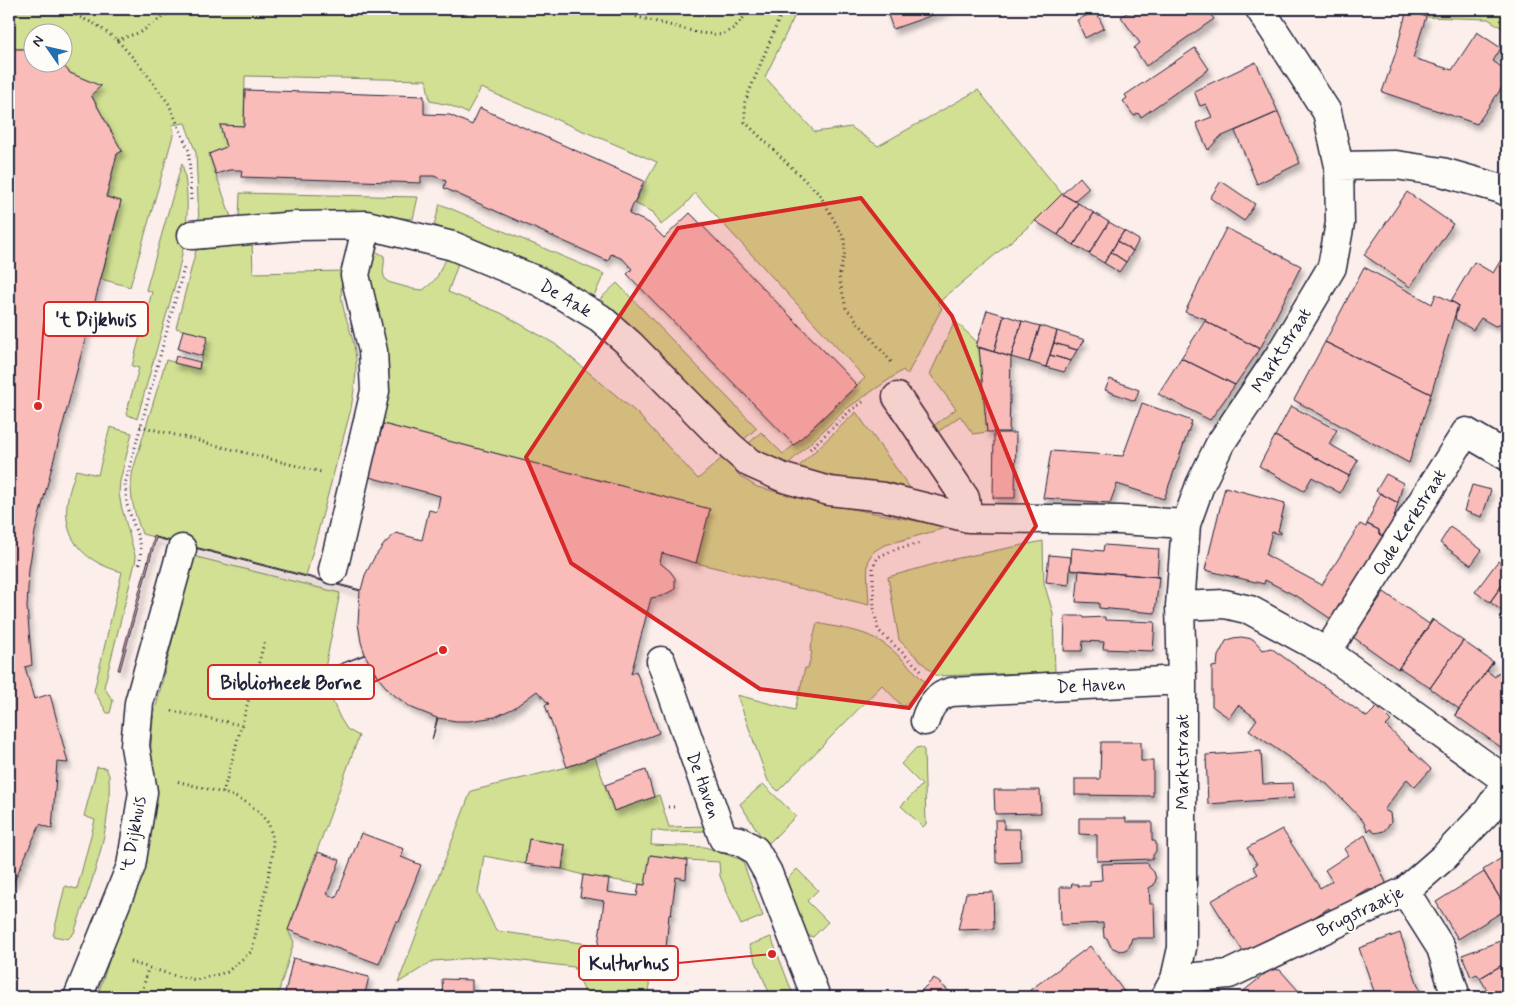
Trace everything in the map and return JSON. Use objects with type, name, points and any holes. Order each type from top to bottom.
[{"type":"street","name":"Marktstraat","points":[[1170,988],[1182,948],[1182,680],[1180,606],[1186,524],[1200,485],[1220,444],[1279,356],[1332,267],[1340,223],[1339,166],[1327,112],[1260,9]]},
{"type":"street","points":[[1339,166],[1396,166],[1442,172],[1507,192]]},
{"type":"street","points":[[333,570],[375,391],[373,351],[355,275],[367,225]]},
{"type":"street","name":"De Aak","points":[[192,235],[296,226],[367,225],[453,246],[540,282],[600,318],[631,344],[731,447],[750,463],[780,477],[829,491],[884,497],[968,518]]},
{"type":"street","points":[[893,391],[965,498],[968,518],[1119,520],[1186,524]]},
{"type":"street","name":"Oude Kerkstraat","points":[[1327,652],[1466,432],[1507,456]]},
{"type":"street","name":"'t Dijkhuis","points":[[78,997],[131,866],[142,792],[135,746],[139,703],[182,548]]},
{"type":"street","points":[[1180,606],[1225,604],[1250,610],[1327,652],[1507,782]]},
{"type":"street","name":"De Haven","points":[[661,661],[723,838],[740,841],[755,850],[768,873],[816,997]]},
{"type":"street","name":"De Haven","points":[[944,694],[951,692],[1182,680]]},
{"type":"street","points":[[925,721],[932,704],[944,694]]},
{"type":"street","name":"Brugstraatje","points":[[1170,988],[1229,974],[1405,890],[1444,857],[1487,812],[1507,782]]},
{"type":"street","points":[[1405,890],[1441,948],[1456,997]]},
{"type":"path","points":[[62,9],[97,25],[117,40],[143,69],[169,104],[190,151],[192,235],[176,303],[124,484],[127,505],[141,546],[140,568]]},
{"type":"path","points":[[117,40],[141,32],[174,9]]},
{"type":"path","points":[[607,9],[700,33],[722,35],[734,28],[749,9]]},
{"type":"path","points":[[780,477],[850,411],[893,391],[902,375],[846,308],[839,277],[845,252],[844,238],[820,195],[745,122],[745,102],[783,9]]},
{"type":"path","points":[[140,426],[354,480]]},
{"type":"path","points":[[923,543],[896,549],[878,558],[873,567],[874,609],[878,630],[931,679],[944,694]]},
{"type":"path","points":[[224,793],[265,640]]},
{"type":"path","points":[[139,703],[241,726]]},
{"type":"path","points":[[126,960],[148,968],[196,980],[227,972],[252,951],[272,858],[273,840],[269,824],[259,812],[247,803],[224,793],[175,780]]},
{"type":"path","points":[[141,997],[148,968]]},
{"type":"highlighted area","points":[[861,198],[952,316],[1036,526],[909,708],[760,689],[571,563],[526,457],[678,228]]},
{"type":"green space","points":[[9,9],[798,9],[765,77],[815,132],[851,127],[878,146],[978,90],[1062,194],[1035,221],[938,303],[942,308],[907,375],[903,370],[846,409],[786,466],[777,465],[747,445],[761,432],[783,454],[865,378],[695,193],[684,206],[661,225],[653,212],[634,203],[657,162],[481,88],[467,113],[449,105],[430,101],[426,80],[245,76],[244,126],[220,125],[226,147],[209,154],[232,220],[199,224],[196,153],[185,123],[172,125],[174,132],[130,287],[101,279],[121,201],[106,197],[117,154],[122,151],[91,95],[100,86],[69,72],[72,72],[72,22],[22,22],[22,49],[14,49],[9,46]]},
{"type":"green space","points":[[1406,9],[1507,9],[1507,31],[1488,19],[1426,17]]},
{"type":"green space","points":[[182,163],[187,203],[184,244],[175,284],[137,419],[126,414],[139,368],[132,366],[152,292],[146,290]]},
{"type":"green space","points":[[240,193],[418,197],[413,219],[370,215],[304,213],[239,219]]},
{"type":"green space","points":[[440,204],[604,274],[593,298],[564,279],[522,259],[434,225]]},
{"type":"green space","points":[[252,242],[253,273],[344,271],[341,293],[355,351],[354,387],[351,409],[306,576],[142,534],[133,503],[131,487],[133,470],[166,360],[199,369],[207,337],[176,328],[196,250]]},
{"type":"green space","points":[[377,252],[384,256],[383,273],[385,279],[388,282],[413,289],[423,290],[429,285],[437,277],[443,264],[449,258],[457,262],[448,292],[501,313],[555,344],[637,413],[698,479],[722,458],[741,477],[757,487],[826,504],[949,527],[885,545],[873,553],[868,567],[869,605],[696,563],[709,509],[383,424],[389,369],[382,328],[367,277],[373,254]]},
{"type":"green space","points":[[617,283],[757,428],[742,441],[655,351],[599,300]]},
{"type":"green space","points":[[955,321],[977,342],[976,346],[979,347],[987,432],[973,434],[960,416],[935,434],[932,427],[956,409],[930,374]]},
{"type":"green space","points":[[856,412],[913,492],[796,469]]},
{"type":"green space","points":[[110,427],[132,433],[120,481],[119,493],[136,559],[104,687],[113,701],[110,713],[107,713],[94,691],[122,572],[99,563],[80,549],[69,530],[67,504],[76,470],[98,475]]},
{"type":"green space","points":[[1043,541],[1044,583],[1053,613],[1055,672],[936,676],[899,640],[888,577],[949,560]]},
{"type":"green space","points":[[193,556],[340,593],[324,673],[328,691],[340,718],[347,729],[359,736],[288,930],[294,942],[277,997],[97,997],[142,862],[153,719]]},
{"type":"green space","points":[[817,623],[857,632],[878,640],[900,657],[926,683],[903,707],[882,685],[778,791],[768,781],[737,695],[795,710],[805,668],[808,668]]},
{"type":"green space","points":[[921,747],[924,750],[926,824],[923,827],[901,806],[922,785],[901,764],[916,748]]},
{"type":"green space","points":[[595,757],[614,811],[659,795],[669,827],[707,826],[708,831],[665,832],[652,830],[651,845],[705,847],[742,860],[763,916],[741,925],[720,876],[719,862],[651,855],[645,885],[583,875],[562,869],[565,845],[529,839],[525,864],[484,856],[478,893],[496,931],[603,946],[648,969],[650,997],[587,997],[574,967],[488,957],[433,961],[398,983],[471,791],[567,767]]},
{"type":"green space","points":[[97,767],[106,768],[109,775],[107,816],[99,855],[74,933],[68,939],[53,936],[65,886],[77,889],[95,820],[84,816]]},
{"type":"green space","points":[[763,784],[796,816],[768,844],[766,844],[740,804]]},
{"type":"green space","points":[[797,869],[818,890],[807,901],[828,922],[813,937],[807,935],[787,884],[787,879]]},
{"type":"green space","points":[[771,937],[794,997],[771,997],[749,945]]},
{"type":"building","points":[[886,9],[950,9],[893,29]]},
{"type":"building","points":[[1132,9],[1211,9],[1210,14],[1214,19],[1146,66],[1134,48],[1140,43],[1121,17]]},
{"type":"building","points":[[1407,9],[1426,17],[1413,58],[1452,70],[1477,32],[1501,48],[1493,61],[1507,71],[1507,80],[1477,124],[1382,92],[1396,52]]},
{"type":"building","points":[[1096,11],[1104,28],[1085,38],[1077,20]]},
{"type":"building","points":[[9,46],[14,49],[22,49],[22,72],[69,72],[101,86],[91,95],[122,151],[117,154],[106,197],[121,201],[35,532],[29,569],[27,607],[32,665],[25,667],[34,699],[50,694],[68,763],[57,762],[52,829],[40,824],[13,883],[9,880]]},
{"type":"building","points":[[1195,48],[1209,69],[1141,117],[1138,113],[1134,116],[1123,101],[1127,98],[1125,95]]},
{"type":"building","points":[[1256,62],[1278,112],[1220,137],[1208,150],[1196,123],[1212,117],[1206,104],[1200,106],[1194,91]]},
{"type":"building","points":[[245,90],[424,96],[424,114],[450,115],[472,125],[480,108],[644,181],[629,214],[649,223],[664,238],[690,213],[857,385],[794,445],[627,274],[632,269],[623,259],[611,254],[608,261],[444,188],[446,181],[434,176],[421,176],[421,183],[241,177],[242,170],[229,170],[216,174],[209,154],[226,147],[220,125],[244,126]]},
{"type":"building","points":[[1278,112],[1300,163],[1257,184],[1235,131]]},
{"type":"building","points":[[1080,177],[1089,188],[1074,201],[1062,194]]},
{"type":"building","points":[[1221,181],[1255,204],[1244,221],[1210,198]]},
{"type":"building","points":[[1407,192],[1453,224],[1410,287],[1364,255]]},
{"type":"building","points":[[1062,194],[1078,203],[1058,235],[1035,221]]},
{"type":"building","points":[[1078,203],[1094,213],[1074,245],[1058,235]]},
{"type":"building","points":[[1094,213],[1109,222],[1089,254],[1074,245]]},
{"type":"building","points":[[1109,222],[1124,231],[1104,263],[1089,254]]},
{"type":"building","points":[[1226,228],[1301,266],[1260,349],[1205,321],[1206,319],[1185,312]]},
{"type":"building","points":[[1124,231],[1139,240],[1133,251],[1117,241]]},
{"type":"building","points":[[1117,241],[1133,251],[1126,262],[1111,252]]},
{"type":"building","points":[[1507,250],[1507,316],[1502,324],[1495,326],[1481,318],[1473,330],[1455,319],[1458,305],[1451,301],[1474,262],[1493,273]]},
{"type":"building","points":[[1111,252],[1126,262],[1119,272],[1104,263]]},
{"type":"building","points":[[1364,267],[1432,304],[1436,294],[1458,305],[1431,394],[1325,342]]},
{"type":"building","points":[[987,310],[1004,315],[994,352],[976,347]]},
{"type":"building","points":[[1004,315],[1022,321],[1011,357],[994,352]]},
{"type":"building","points":[[1022,321],[1040,326],[1029,362],[1011,357]]},
{"type":"building","points":[[1205,321],[1260,349],[1235,385],[1181,358]]},
{"type":"building","points":[[1040,326],[1057,331],[1046,367],[1029,362]]},
{"type":"building","points":[[183,330],[208,336],[202,356],[178,349]]},
{"type":"building","points":[[1057,331],[1085,340],[1077,350],[1054,343]]},
{"type":"building","points":[[1325,342],[1431,394],[1409,463],[1294,400]]},
{"type":"building","points":[[1054,343],[1077,350],[1071,361],[1050,355]]},
{"type":"building","points":[[979,347],[1011,357],[1009,432],[987,432]]},
{"type":"building","points":[[1050,355],[1071,361],[1064,372],[1046,367]]},
{"type":"building","points":[[176,356],[200,362],[199,369],[174,363]]},
{"type":"building","points":[[1181,358],[1235,385],[1210,420],[1158,394]]},
{"type":"building","points":[[1110,379],[1139,390],[1135,401],[1105,390]]},
{"type":"building","points":[[1142,403],[1192,421],[1164,499],[1117,484],[1110,503],[1043,498],[1051,451],[1123,456]]},
{"type":"building","points":[[1291,406],[1337,430],[1329,444],[1358,460],[1349,476],[1275,436]]},
{"type":"building","points":[[383,424],[710,509],[696,563],[662,553],[660,563],[675,578],[675,589],[662,596],[651,598],[631,674],[636,671],[659,733],[567,767],[545,705],[549,704],[537,691],[514,708],[495,717],[470,721],[438,718],[432,740],[437,718],[412,708],[390,692],[377,676],[365,655],[333,667],[365,654],[358,623],[360,591],[156,538],[120,670],[118,670],[154,538],[152,536],[361,590],[365,575],[374,558],[385,543],[396,533],[422,540],[429,510],[437,512],[440,496],[369,477]]},
{"type":"building","points":[[994,433],[1016,433],[1015,498],[993,498]]},
{"type":"building","points":[[1275,436],[1349,476],[1340,493],[1312,477],[1304,491],[1259,466]]},
{"type":"building","points":[[1386,474],[1403,483],[1398,503],[1376,491]]},
{"type":"building","points":[[1472,485],[1491,490],[1482,517],[1464,511]]},
{"type":"building","points":[[1225,487],[1285,503],[1278,531],[1281,534],[1272,532],[1266,555],[1322,585],[1360,524],[1366,527],[1367,524],[1379,530],[1379,534],[1388,539],[1334,621],[1300,598],[1265,580],[1264,584],[1205,570]]},
{"type":"building","points":[[1380,493],[1398,503],[1388,539],[1379,534],[1379,530],[1367,524]]},
{"type":"building","points":[[1450,527],[1482,550],[1471,565],[1440,543]]},
{"type":"building","points":[[1104,545],[1159,549],[1157,577],[1070,570],[1072,548],[1103,551]]},
{"type":"building","points":[[1049,555],[1071,557],[1069,585],[1046,582]]},
{"type":"building","points":[[1498,561],[1507,568],[1507,578],[1490,602],[1475,592]]},
{"type":"building","points":[[1079,570],[1159,577],[1155,613],[1099,608],[1099,603],[1076,602]]},
{"type":"building","points":[[1507,578],[1507,609],[1505,613],[1490,602]]},
{"type":"building","points":[[1384,592],[1429,624],[1433,620],[1398,669],[1353,637]]},
{"type":"building","points":[[1065,616],[1083,616],[1084,618],[1105,617],[1105,620],[1155,622],[1153,651],[1103,649],[1104,642],[1083,641],[1082,651],[1064,651]]},
{"type":"building","points":[[1433,620],[1463,641],[1430,688],[1400,668],[1398,669]]},
{"type":"building","points":[[1241,637],[1253,639],[1263,650],[1271,648],[1367,717],[1377,707],[1391,721],[1386,726],[1431,769],[1415,787],[1407,779],[1384,810],[1390,813],[1391,822],[1384,831],[1375,833],[1370,829],[1368,831],[1363,821],[1327,784],[1249,730],[1257,719],[1238,705],[1229,718],[1212,706],[1212,667],[1217,666],[1218,656],[1226,641]]},
{"type":"building","points":[[1463,641],[1493,662],[1455,715],[1459,709],[1430,688]]},
{"type":"building","points":[[1493,662],[1487,671],[1495,677],[1498,672],[1507,679],[1507,741],[1502,748],[1455,715]]},
{"type":"building","points":[[1101,742],[1141,742],[1141,761],[1153,761],[1153,796],[1075,795],[1075,779],[1100,779]]},
{"type":"building","points":[[1261,751],[1263,784],[1293,783],[1294,798],[1208,804],[1206,755]]},
{"type":"building","points":[[646,770],[654,797],[614,811],[605,785]]},
{"type":"building","points":[[994,790],[1040,790],[1041,813],[995,814]]},
{"type":"building","points":[[1079,818],[1126,818],[1126,822],[1152,822],[1152,840],[1156,842],[1156,851],[1153,859],[1097,861],[1097,835],[1079,834]]},
{"type":"building","points":[[995,820],[1004,820],[1004,829],[1020,829],[1021,862],[996,863]]},
{"type":"building","points":[[1282,829],[1320,888],[1332,881],[1325,870],[1348,855],[1344,849],[1365,835],[1387,885],[1382,889],[1368,890],[1332,912],[1329,908],[1248,959],[1211,901],[1258,874],[1253,867],[1257,864],[1247,848]]},
{"type":"building","points":[[361,833],[404,849],[401,857],[421,865],[399,922],[396,921],[379,964],[288,930],[318,852],[340,860],[327,894],[336,898]]},
{"type":"building","points":[[529,839],[565,845],[562,869],[525,864]]},
{"type":"building","points":[[1507,843],[1507,910],[1483,870],[1506,855],[1501,849]]},
{"type":"building","points":[[650,855],[687,860],[686,879],[676,877],[671,915],[669,914],[664,971],[600,964],[603,946],[598,946],[604,901],[580,897],[583,875],[609,879],[607,892],[637,896],[639,884],[645,885]]},
{"type":"building","points":[[1148,863],[1156,879],[1154,885],[1149,888],[1150,904],[1154,904],[1155,938],[1132,938],[1129,947],[1120,951],[1111,947],[1107,938],[1104,938],[1103,923],[1061,925],[1060,887],[1071,887],[1072,884],[1090,886],[1090,881],[1102,880],[1101,864]]},
{"type":"building","points":[[1484,872],[1507,909],[1458,939],[1436,902]]},
{"type":"building","points":[[993,892],[994,929],[958,930],[966,893]]},
{"type":"building","points":[[1400,933],[1422,997],[1376,997],[1359,948]]},
{"type":"building","points":[[1500,941],[1507,952],[1507,962],[1480,978],[1477,974],[1471,977],[1462,955]]},
{"type":"building","points":[[1090,946],[1128,997],[1035,997],[1030,990]]},
{"type":"building","points":[[293,958],[369,977],[364,997],[284,997]]},
{"type":"building","points":[[1507,962],[1507,987],[1491,997],[1480,978]]},
{"type":"building","points":[[1271,969],[1280,970],[1304,997],[1236,997]]},
{"type":"building","points":[[934,978],[950,992],[945,997],[917,997],[916,996]]},
{"type":"building","points":[[442,979],[472,980],[472,997],[443,997]]},
{"type":"building","points":[[1507,987],[1507,997],[1491,997]]},
{"type":"building","points":[[969,989],[977,997],[961,997]]},
{"type":"place","name":"'t Dijkhuis","points":[[38,406]]},
{"type":"place","name":"Bibliotheek Borne","points":[[443,650]]},
{"type":"place","name":"Kulturhus","points":[[772,954]]}]
